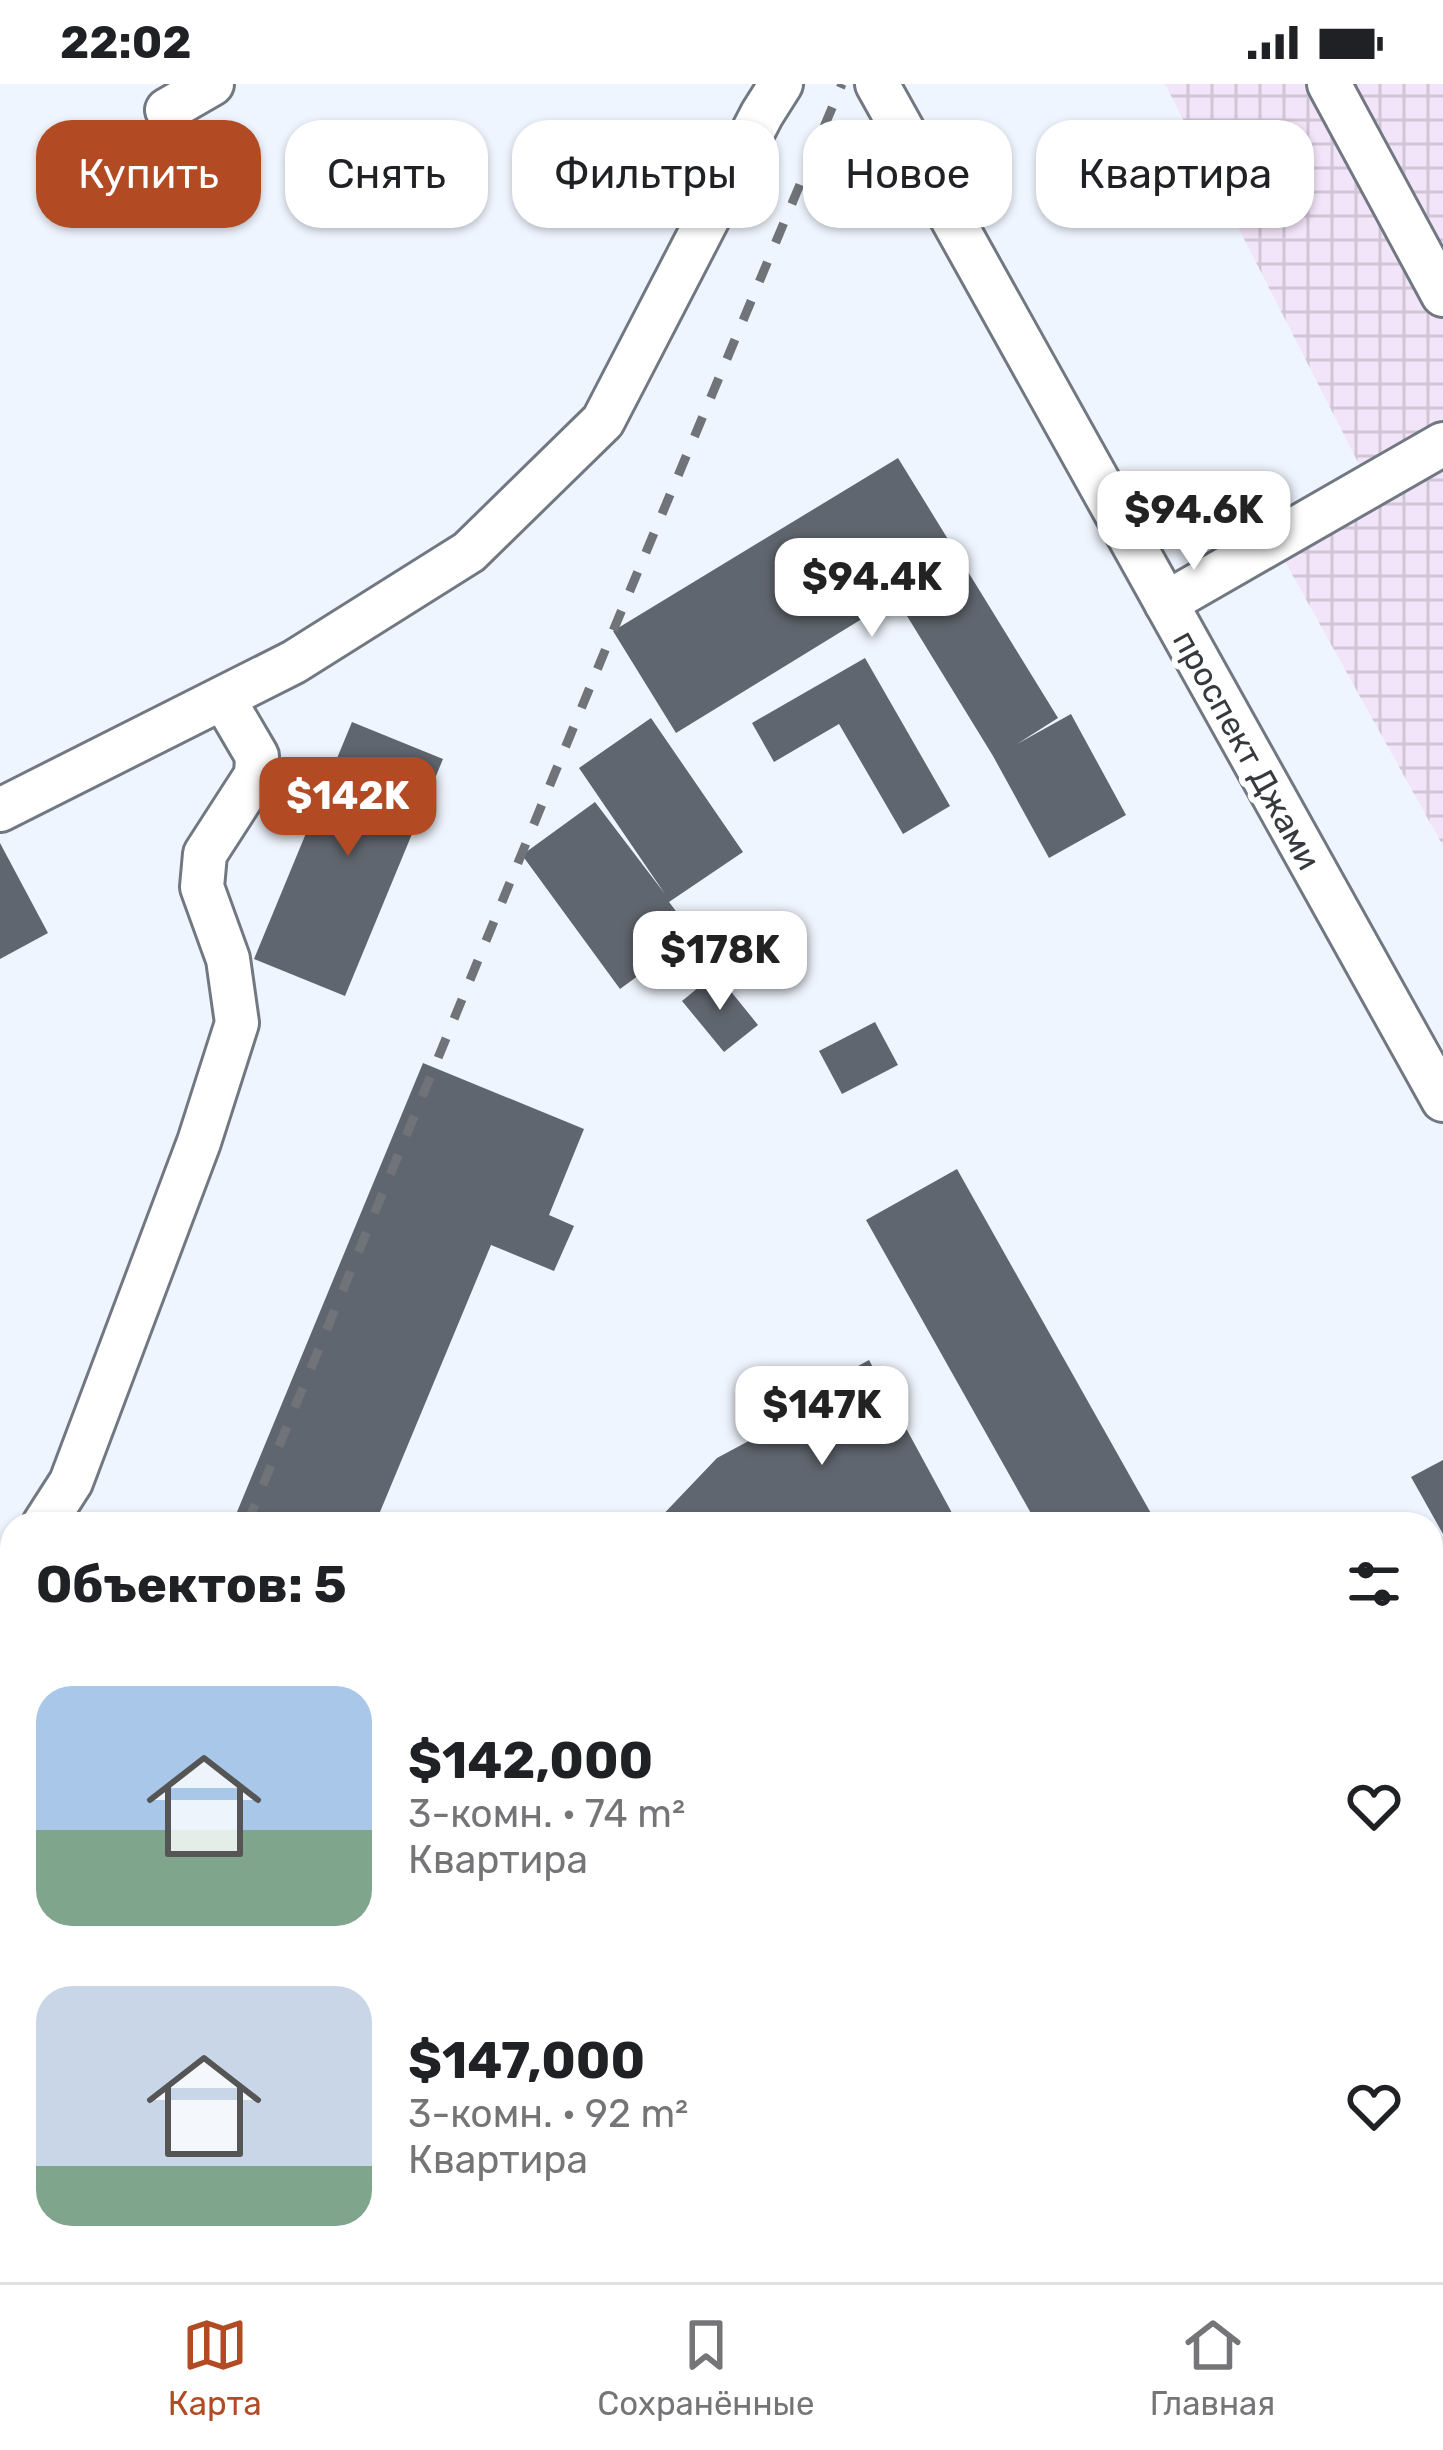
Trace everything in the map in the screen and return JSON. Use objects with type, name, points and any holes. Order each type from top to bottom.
[{"type":"street","points":[[166,110],[212,84]]},
{"type":"street","points":[[0,810],[294,662],[469,552],[604,422],[762,114],[782,84]]},
{"type":"street","name":"проспект Джами","points":[[877,84],[1443,1100]]},
{"type":"street","points":[[1329,84],[1443,295]]},
{"type":"street","points":[[1166,603],[1443,444]]},
{"type":"street","points":[[52,1512],[71,1482],[199,1142],[237,1023],[228,958],[202,886],[203,870],[205,854],[256,775],[257,756],[223,698]]},
{"type":"shaded area","points":[[1165,84],[1443,84],[1443,846],[1268,531],[1366,478],[1238,228],[1314,228],[1314,120],[1183,120]]},
{"type":"building","points":[[898,458],[1058,718],[1017,744],[1071,714],[1126,815],[1049,858],[896,598],[676,733],[613,631]]},
{"type":"building","points":[[865,658],[950,806],[903,834],[839,724],[774,762],[752,723]]},
{"type":"building","points":[[651,718],[743,852],[669,902],[694,935],[620,989],[522,855],[595,802],[665,894],[579,768]]},
{"type":"building","points":[[352,722],[443,759],[345,996],[254,959]]},
{"type":"building","points":[[0,843],[48,933],[0,959]]},
{"type":"building","points":[[716,973],[758,1025],[724,1052],[682,1001]]},
{"type":"building","points":[[875,1022],[898,1065],[842,1094],[819,1051]]},
{"type":"building","points":[[423,1063],[584,1129],[549,1215],[574,1226],[554,1271],[491,1245],[380,1512],[237,1512]]},
{"type":"building","points":[[957,1169],[1150,1512],[1030,1512],[866,1220]]},
{"type":"building","points":[[869,1360],[951,1512],[665,1512],[717,1458],[806,1410],[800,1398]]},
{"type":"building","points":[[1443,1460],[1443,1512],[1431,1512],[1411,1477]]},
{"type":"railway","points":[[252,1512],[842,84]]}]
